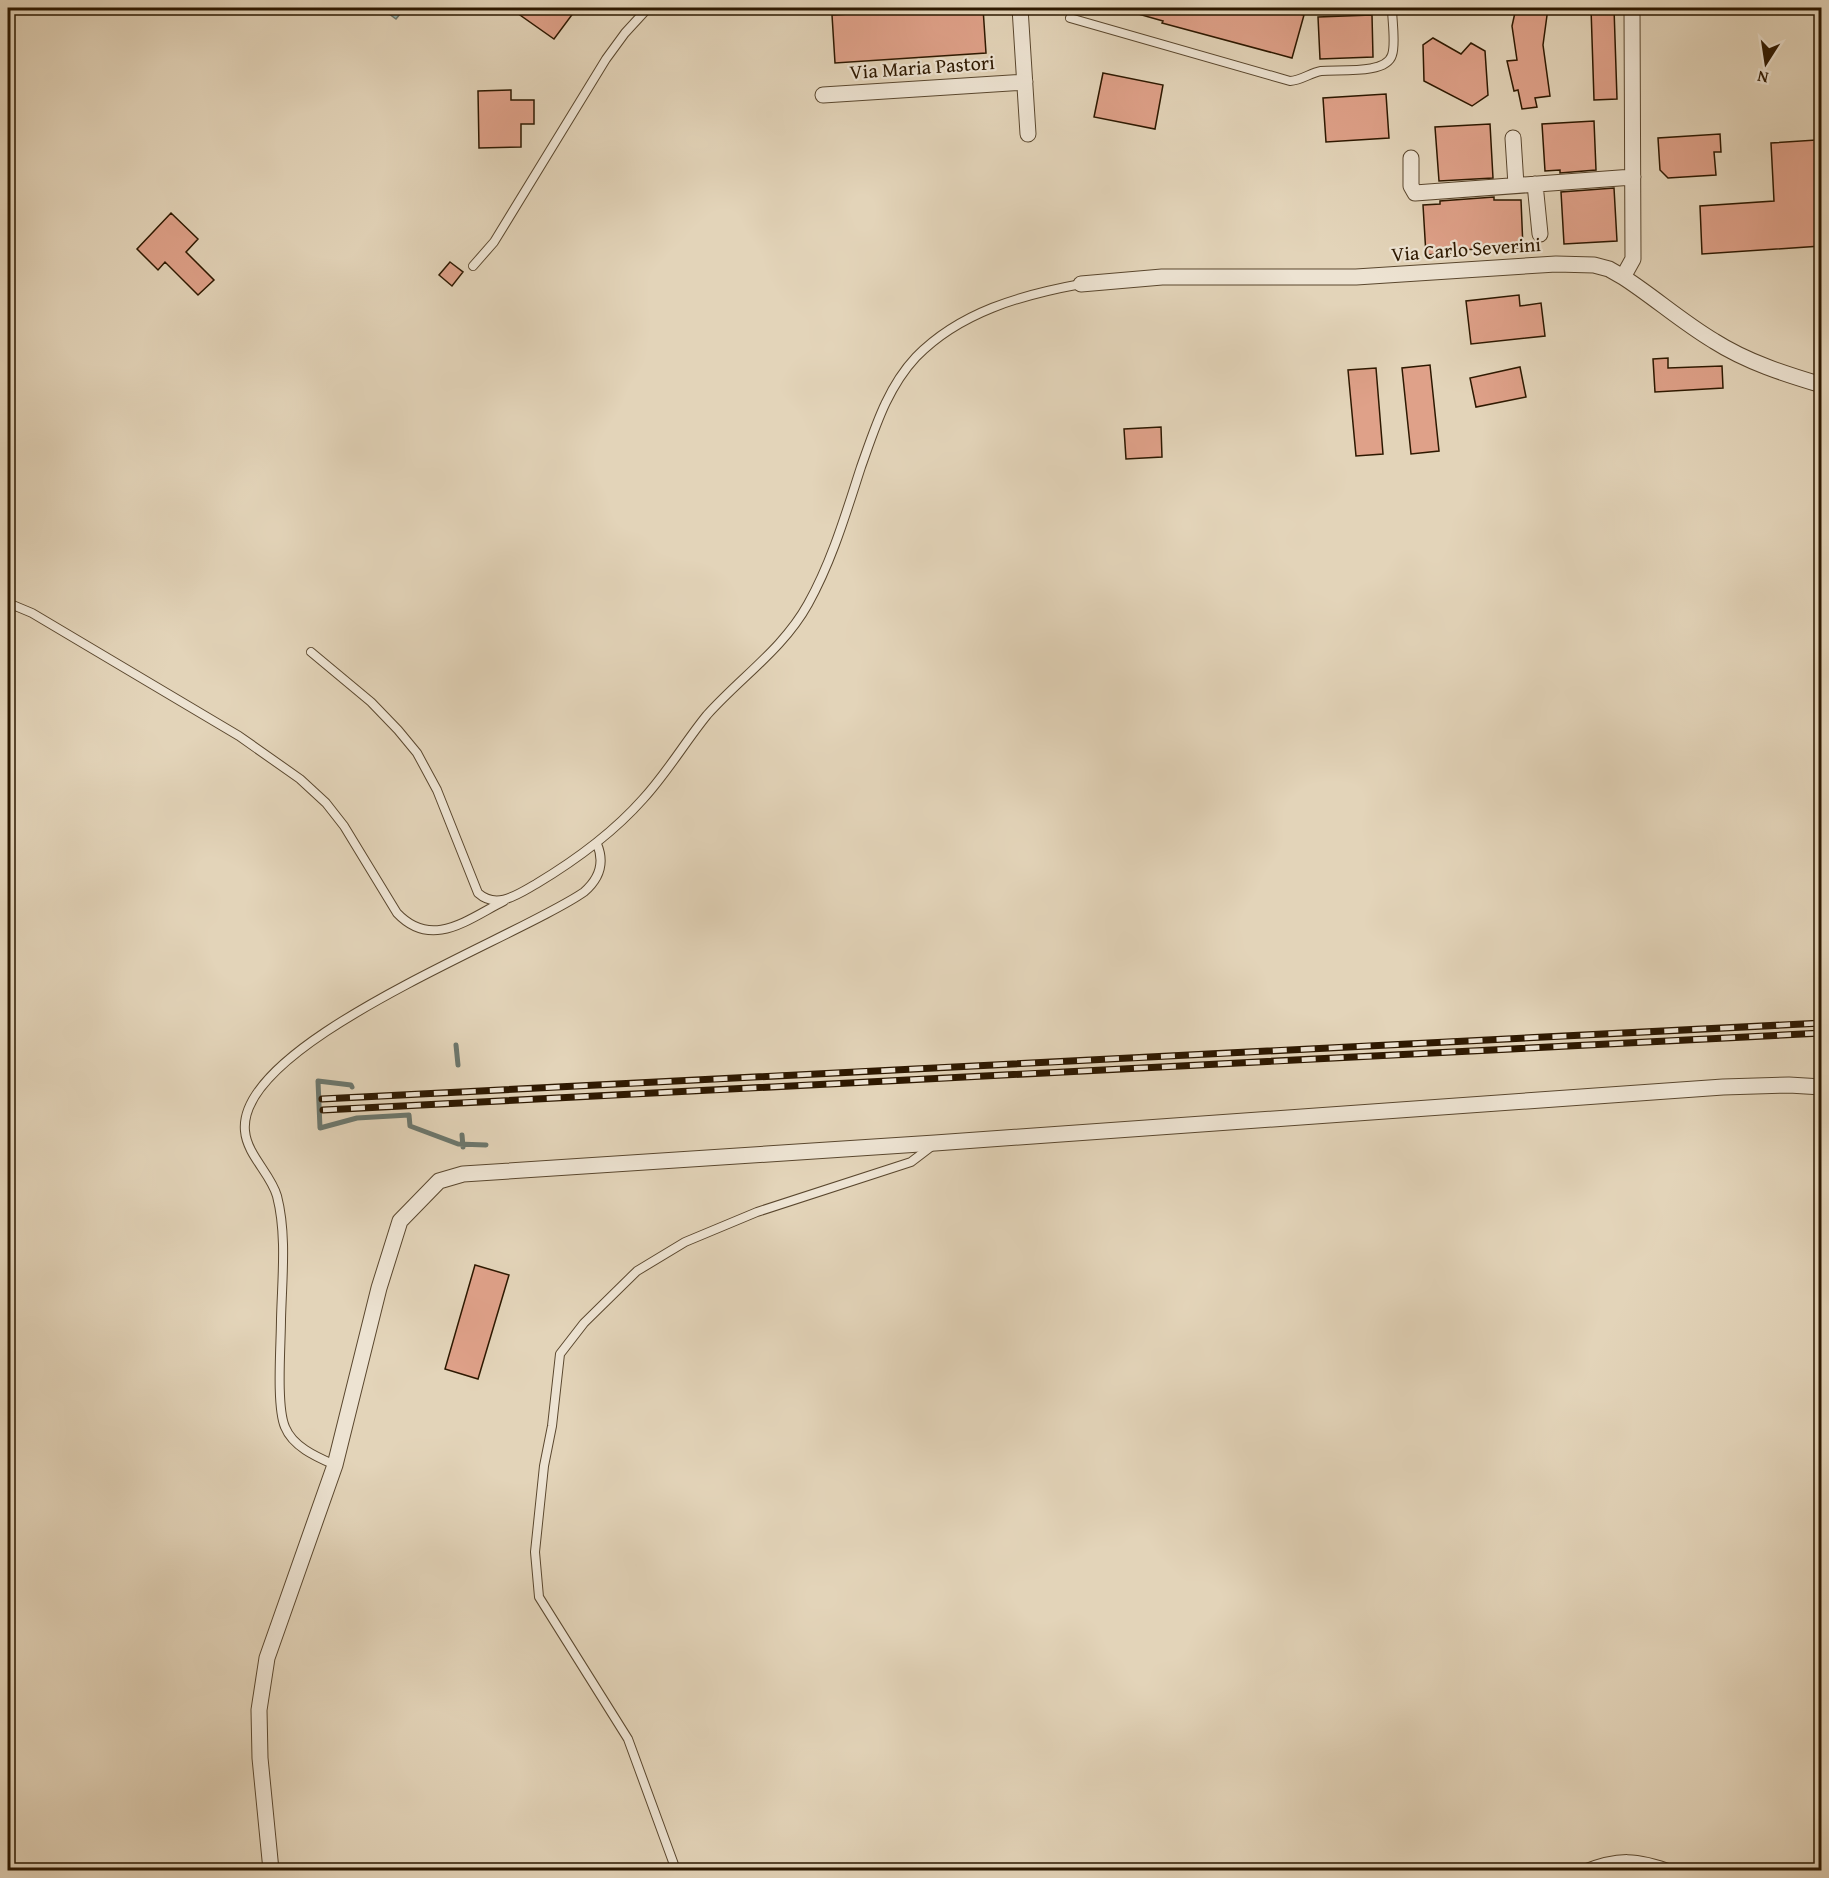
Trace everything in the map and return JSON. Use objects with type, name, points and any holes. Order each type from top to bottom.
[{"type":"street","points":[[1020,8],[1028,134]]},
{"type":"street","points":[[1623,277],[1633,259],[1632,8]]},
{"type":"street","name":"Via Maria Pastori","points":[[823,95],[1025,82]]},
{"type":"street","points":[[1513,138],[1516,185]]},
{"type":"street","points":[[1411,158],[1411,186],[1415,193],[1633,177]]},
{"type":"street","points":[[1535,184],[1540,234]]},
{"type":"street","name":"Via Carlo Severini","points":[[1081,284],[1162,277],[1356,277],[1556,264],[1594,265],[1609,269],[1623,277],[1705,336],[1731,351],[1821,385]]},
{"type":"street","points":[[271,1870],[260,1758],[259,1719],[267,1658],[335,1465],[379,1288],[400,1221],[439,1181],[463,1174],[1723,1087],[1789,1085],[1821,1087]]},
{"type":"lane","points":[[473,266],[494,242],[606,59],[625,33],[648,8]]},
{"type":"lane","points":[[1070,18],[1290,81],[1302,79],[1320,71],[1369,69],[1388,62],[1393,53],[1392,8]]},
{"type":"lane","points":[[8,603],[32,613],[239,736],[300,779],[326,803],[340,820],[397,913],[408,923],[422,929],[443,931],[508,899],[561,869],[597,844],[644,798],[708,715],[767,658],[800,618],[828,561],[882,410],[915,358],[940,337],[987,309],[1021,297],[1081,284]]},
{"type":"lane","points":[[311,652],[371,702],[409,742],[424,764],[437,790],[478,893],[491,900],[508,899]]},
{"type":"lane","points":[[335,1465],[300,1446],[285,1428],[280,1366],[282,1237],[277,1195],[245,1132],[247,1110],[259,1089],[279,1066],[320,1035],[407,985],[521,928],[584,892],[591,886],[601,868],[600,851],[597,844]]},
{"type":"lane","points":[[675,1870],[628,1739],[539,1598],[535,1552],[544,1466],[552,1426],[560,1354],[584,1323],[637,1271],[685,1242],[757,1212],[911,1162],[935,1143]]},
{"type":"lane","points":[[1581,1870],[1606,1860],[1636,1859],[1653,1862],[1674,1870]]},
{"type":"water","points":[[381,8],[405,8],[396,19]]},
{"type":"building","points":[[510,8],[577,8],[554,39]]},
{"type":"building","points":[[983,8],[986,53],[835,63],[832,15]]},
{"type":"building","points":[[1131,8],[1276,8],[1304,15],[1292,58],[1162,23],[1163,21],[1131,12]]},
{"type":"building","points":[[1516,8],[1548,8],[1543,45],[1550,96],[1535,98],[1537,107],[1522,109],[1518,90],[1514,91],[1507,61],[1517,60],[1512,26]]},
{"type":"building","points":[[1591,8],[1614,8],[1617,99],[1594,100]]},
{"type":"building","points":[[1372,15],[1373,57],[1320,59],[1318,17]]},
{"type":"building","points":[[1433,38],[1461,54],[1471,43],[1485,51],[1488,95],[1472,106],[1424,81],[1423,45]]},
{"type":"building","points":[[1103,73],[1163,85],[1155,129],[1094,117]]},
{"type":"building","points":[[511,90],[511,100],[534,100],[534,124],[521,124],[521,147],[479,148],[478,91]]},
{"type":"building","points":[[1386,94],[1389,138],[1326,142],[1323,98]]},
{"type":"building","points":[[1594,121],[1596,170],[1560,173],[1560,170],[1545,171],[1542,124]]},
{"type":"building","points":[[1490,124],[1493,178],[1439,181],[1435,127]]},
{"type":"building","points":[[1720,134],[1721,152],[1714,152],[1716,175],[1668,178],[1660,170],[1658,138]]},
{"type":"building","points":[[1816,140],[1821,246],[1702,254],[1700,206],[1774,201],[1771,143]]},
{"type":"building","points":[[1614,188],[1617,241],[1564,244],[1561,192]]},
{"type":"building","points":[[1494,197],[1494,200],[1521,200],[1523,248],[1450,250],[1450,253],[1426,255],[1423,205],[1440,204],[1440,201]]},
{"type":"building","points":[[171,213],[198,239],[186,252],[214,280],[198,295],[165,262],[158,270],[137,249]]},
{"type":"building","points":[[450,262],[463,272],[452,286],[439,275]]},
{"type":"building","points":[[1519,295],[1520,306],[1541,303],[1545,336],[1471,344],[1466,301]]},
{"type":"building","points":[[1668,358],[1668,368],[1722,366],[1723,388],[1655,392],[1653,359]]},
{"type":"building","points":[[1430,365],[1439,451],[1411,454],[1402,368]]},
{"type":"building","points":[[1520,367],[1526,397],[1476,407],[1470,378]]},
{"type":"building","points":[[1376,368],[1383,454],[1356,456],[1348,370]]},
{"type":"building","points":[[1161,427],[1162,457],[1126,459],[1124,429]]},
{"type":"building","points":[[475,1265],[509,1275],[478,1379],[445,1369]]},
{"type":"waterway","points":[[456,1045],[458,1065]]},
{"type":"waterway","points":[[352,1087],[318,1081],[320,1128],[357,1118],[409,1115],[410,1126],[458,1144],[486,1145]]},
{"type":"waterway","points":[[462,1135],[463,1147]]},
{"type":"railway","points":[[322,1099],[1822,1023]]},
{"type":"railway","points":[[323,1110],[1822,1033]]}]
